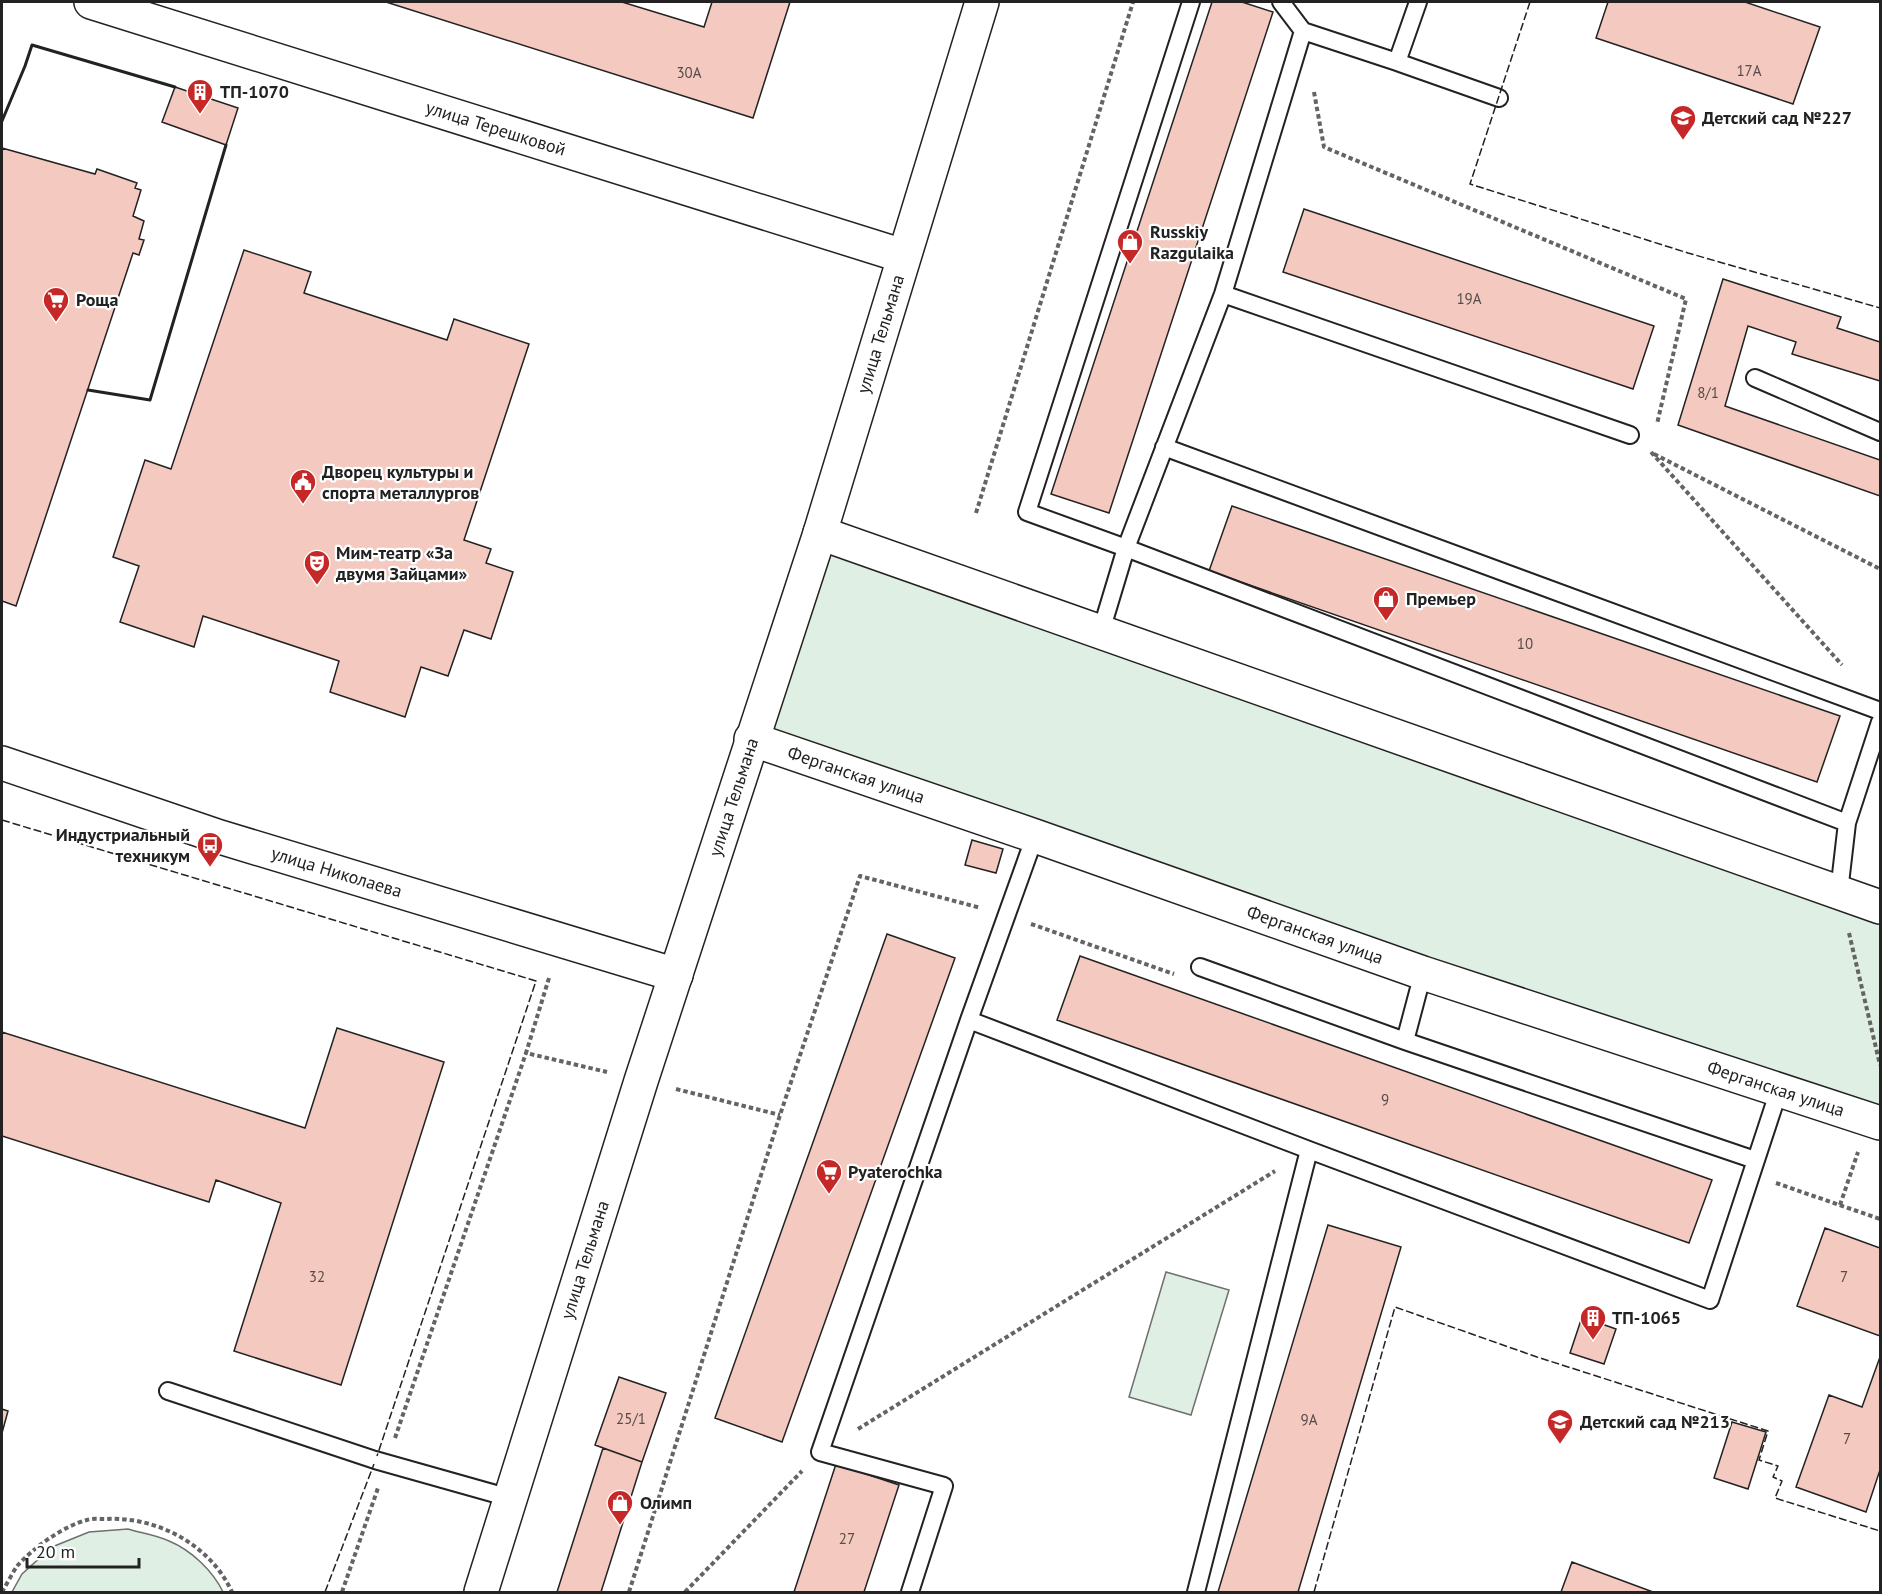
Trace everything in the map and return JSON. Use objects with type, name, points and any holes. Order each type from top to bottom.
[{"type":"street","name":"улица Терешковой","points":[[91,2],[903,256]]},
{"type":"street","name":"улица Тельмана","points":[[481,1593],[751,739],[820,533],[982,2]]},
{"type":"street","points":[[820,533],[1881,907]]},
{"type":"street","name":"Ферганская улица","points":[[751,739],[1423,973],[1881,1123]]},
{"type":"street","name":"улица Николаева","points":[[2,763],[220,837],[676,975]]},
{"type":"lane","points":[[1191,2],[1027,512],[1846,823]]},
{"type":"lane","points":[[1281,2],[1303,31],[1499,99]]},
{"type":"lane","points":[[1396,62],[1418,2]]},
{"type":"lane","points":[[1101,631],[1126,548],[1223,294],[1303,31]]},
{"type":"lane","points":[[1223,294],[1630,435]]},
{"type":"lane","points":[[1755,378],[1881,432]]},
{"type":"lane","points":[[1164,447],[1881,711]]},
{"type":"lane","points":[[1839,892],[1846,823],[1881,722]]},
{"type":"lane","points":[[910,1593],[944,1486],[820,1452],[1035,836]]},
{"type":"lane","points":[[1200,967],[1405,1041],[1755,1160]]},
{"type":"lane","points":[[1405,1041],[1423,973]]},
{"type":"lane","points":[[969,1020],[1710,1300],[1779,1090]]},
{"type":"lane","points":[[1197,1593],[1309,1150]]},
{"type":"lane","points":[[168,1391],[386,1463],[510,1498]]},
{"type":"path","points":[[976,513],[1133,2]]},
{"type":"path","points":[[1314,89],[1324,147],[1686,299],[1656,430]]},
{"type":"path","points":[[1630,435],[1651,452],[1849,673]]},
{"type":"path","points":[[1651,452],[1653,441]]},
{"type":"path","points":[[1651,452],[1881,569]]},
{"type":"path","points":[[629,1593],[780,1115],[860,876]]},
{"type":"path","points":[[1839,892],[1881,1065]]},
{"type":"path","points":[[342,1593],[526,1053]]},
{"type":"path","points":[[685,1593],[820,1452],[1309,1150]]},
{"type":"path","points":[[2,1593],[18,1566],[48,1538],[86,1520],[126,1518],[175,1532],[203,1553],[227,1581],[232,1593]]},
{"type":"green space","points":[[820,533],[1880,907],[1880,1123],[751,739]]},
{"type":"green space","points":[[1166,1272],[1229,1290],[1191,1415],[1129,1397]]},
{"type":"green space","points":[[128,1529],[164,1539],[185,1550],[207,1569],[223,1592],[12,1592],[22,1574],[52,1547],[89,1532]]},
{"type":"building","points":[[386,2],[622,2],[704,27],[712,2],[790,2],[753,118]]},
{"type":"building","points":[[1212,2],[1242,2],[1273,12],[1109,513],[1051,494]]},
{"type":"building","points":[[1608,2],[1745,2],[1820,27],[1793,104],[1596,38]]},
{"type":"building","name":"ТП-1070","points":[[175,87],[238,108],[226,145],[162,122]]},
{"type":"building","name":"Роща","points":[[2,148],[95,174],[97,169],[137,183],[135,188],[141,190],[133,216],[144,221],[139,239],[144,240],[139,255],[133,253],[16,606],[2,601]]},
{"type":"building","points":[[1304,209],[1654,326],[1633,389],[1283,272]]},
{"type":"building","name":"Дворец культуры и спорта металлургов","points":[[244,250],[311,272],[304,293],[447,340],[454,319],[529,344],[464,540],[491,549],[486,563],[513,572],[491,639],[464,630],[448,676],[421,667],[405,717],[330,692],[339,661],[203,616],[194,647],[120,622],[139,566],[113,557],[145,460],[171,469]]},
{"type":"building","points":[[1723,279],[1841,317],[1837,328],[1880,342],[1880,381],[1792,354],[1796,342],[1748,326],[1725,406],[1880,460],[1880,496],[1678,425]]},
{"type":"building","points":[[1232,506],[1840,716],[1817,782],[1209,571]]},
{"type":"building","points":[[972,840],[1003,849],[996,873],[965,865]]},
{"type":"building","points":[[887,934],[955,958],[782,1442],[715,1418]]},
{"type":"building","points":[[1080,956],[1712,1180],[1689,1243],[1057,1020]]},
{"type":"building","points":[[337,1028],[444,1062],[341,1385],[234,1351],[281,1203],[216,1180],[209,1202],[2,1136],[2,1032],[305,1128]]},
{"type":"building","points":[[1328,1225],[1401,1247],[1298,1592],[1218,1592]]},
{"type":"building","points":[[1825,1228],[1880,1248],[1880,1336],[1797,1306]]},
{"type":"building","name":"ТП-1065","points":[[1582,1317],[1616,1329],[1604,1364],[1570,1353]]},
{"type":"building","points":[[1880,1357],[1880,1470],[1866,1512],[1796,1487],[1829,1395],[1862,1407]]},
{"type":"building","points":[[619,1377],[666,1393],[642,1462],[595,1445]]},
{"type":"building","points":[[2,1409],[8,1411],[2,1433]]},
{"type":"building","points":[[1732,1422],[1766,1432],[1748,1489],[1714,1478]]},
{"type":"building","points":[[603,1448],[642,1462],[601,1592],[557,1592]]},
{"type":"building","points":[[836,1464],[899,1485],[864,1592],[794,1592]]},
{"type":"building","points":[[1572,1562],[1653,1592],[1561,1592]]},
{"type":"fence","points":[[1530,2],[1470,184],[1688,253],[1880,308]]},
{"type":"fence","points":[[2,820],[536,981],[377,1456]]},
{"type":"fence","points":[[1314,1592],[1395,1307],[1537,1357],[1768,1431],[1759,1460],[1778,1466],[1773,1477],[1782,1481],[1775,1498],[1880,1531]]},
{"type":"fence","points":[[325,1592],[374,1464]]},
{"type":"wall","points":[[2,121],[32,45],[175,87]]},
{"type":"wall","points":[[88,390],[150,400],[226,145]]},
{"type":"place","name":"ТП-1070","points":[[200,115]]},
{"type":"place","name":"Детский сад №227","points":[[1683,141]]},
{"type":"place","name":"Russkiy Razgulaika","points":[[1130,265]]},
{"type":"place","name":"Роща","points":[[56,323]]},
{"type":"place","name":"Дворец культуры и спорта металлургов","points":[[303,505]]},
{"type":"place","name":"Мим-театр «За двумя Зайцами»","points":[[317,586]]},
{"type":"place","name":"Премьер","points":[[1386,622]]},
{"type":"place","name":"Индустриальный техникум","points":[[210,868]]},
{"type":"place","name":"Pyaterochka","points":[[829,1195]]},
{"type":"place","name":"ТП-1065","points":[[1593,1341]]},
{"type":"place","name":"Детский сад №213","points":[[1560,1445]]},
{"type":"place","name":"Олимп","points":[[620,1526]]}]
